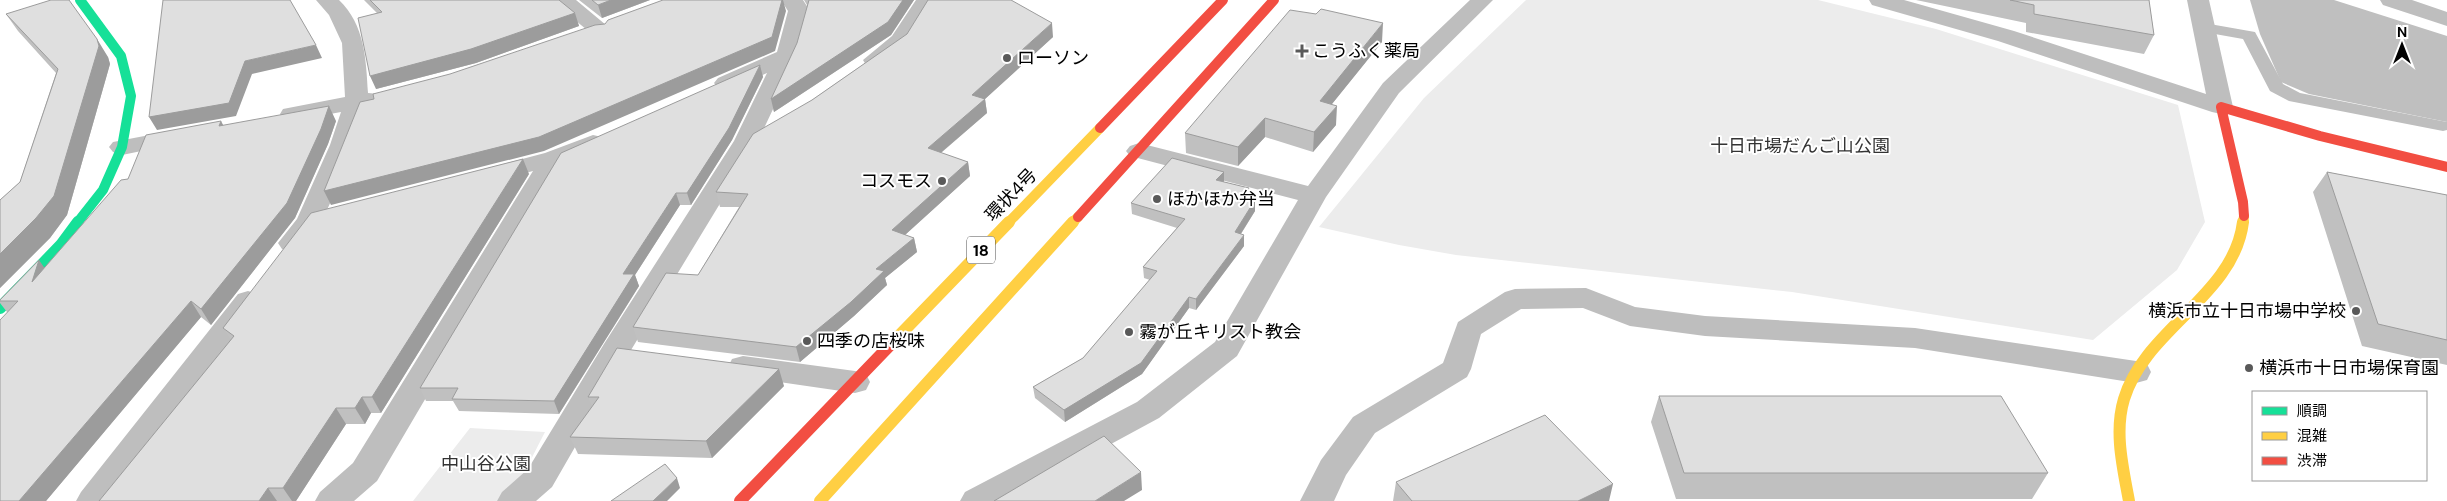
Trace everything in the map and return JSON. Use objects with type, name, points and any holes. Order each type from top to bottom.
[{"type":"main road","points":[[0,308],[60,246],[97,198],[103,190],[122,147],[131,96],[120,56],[80,0]]},
{"type":"main road","name":"環状4号","points":[[740,501],[1224,0]]},
{"type":"main road","points":[[820,501],[1274,0]]},
{"type":"main road","points":[[2129,501],[2119,446],[2124,399],[2136,372],[2153,346],[2174,326],[2234,258],[2245,228],[2243,202],[2221,107],[2320,136],[2447,167]]},
{"type":"street","points":[[279,260],[309,221],[342,145],[357,102],[353,43],[339,12],[327,0]]},
{"type":"street","points":[[562,0],[610,26],[574,40]]},
{"type":"street","points":[[514,501],[540,478],[629,352],[746,142],[787,56],[799,11],[792,0]]},
{"type":"street","points":[[858,71],[900,41],[927,0]]},
{"type":"street","points":[[977,501],[1148,410],[1226,349],[1254,297],[1314,196],[1391,88],[1482,0]]},
{"type":"street","points":[[1880,0],[2006,36],[2221,107]]},
{"type":"street","points":[[2198,0],[2221,107]]},
{"type":"street","points":[[2391,0],[2447,18]]},
{"type":"street","points":[[705,92],[787,56]]},
{"type":"street","points":[[269,119],[393,95]]},
{"type":"street","points":[[746,142],[780,122]]},
{"type":"street","points":[[469,180],[554,158],[616,131]]},
{"type":"street","points":[[122,147],[200,132]]},
{"type":"street","points":[[1139,151],[1314,196]]},
{"type":"street","points":[[332,501],[365,472],[554,158]]},
{"type":"street","points":[[309,221],[337,214]]},
{"type":"street","points":[[93,501],[261,284]]},
{"type":"street","points":[[1317,501],[1333,469],[1364,425],[1456,369],[1468,329],[1515,299],[1586,298],[1630,316],[1705,326],[1915,338],[2136,372]]},
{"type":"street","points":[[719,364],[855,382]]},
{"type":"lane","points":[[2204,28],[2249,35],[2276,87],[2295,97],[2443,126]]},
{"type":"green space","name":"十日市場だんご山公園","points":[[1526,0],[1818,0],[1936,29],[2178,105],[2205,222],[2177,270],[2093,340],[1792,292],[1456,255],[1399,245],[1319,227],[1424,98]]},
{"type":"green space","name":"中山谷公園","points":[[470,428],[545,432],[524,473],[498,501],[413,501]]},
{"type":"shaded area","points":[[2250,0],[2334,0],[2447,36],[2447,122],[2309,94],[2281,82],[2260,34]]},
{"type":"building","points":[[51,0],[69,0],[97,39],[99,46],[54,196],[36,218],[0,254],[0,200],[20,182],[58,69],[6,14]]},
{"type":"building","points":[[163,0],[290,0],[316,45],[245,61],[229,103],[149,117]]},
{"type":"building","points":[[370,0],[559,0],[575,13],[471,49],[370,76],[358,18],[382,12]]},
{"type":"building","points":[[592,0],[611,0],[598,5]]},
{"type":"building","points":[[663,0],[782,0],[772,37],[539,137],[324,191],[360,102],[374,99],[373,94],[450,74],[595,25],[605,24],[608,20]]},
{"type":"building","points":[[809,0],[903,0],[888,22],[771,99],[797,43]]},
{"type":"building","points":[[928,0],[1011,0],[1052,23],[972,95],[985,99],[928,148],[968,162],[892,230],[914,238],[876,269],[884,271],[851,302],[796,347],[633,327],[666,273],[698,275],[748,194],[716,192],[753,134],[812,100],[907,34]]},
{"type":"building","points":[[2010,0],[2149,0],[2154,35],[2034,14],[2034,5]]},
{"type":"building","points":[[1321,9],[1383,23],[1320,101],[1337,106],[1314,132],[1265,118],[1238,147],[1185,133],[1290,10],[1316,14]]},
{"type":"building","points":[[760,65],[729,128],[687,193],[676,193],[623,274],[634,274],[554,401],[452,399],[458,388],[420,388],[561,153]]},
{"type":"building","points":[[329,106],[321,129],[287,203],[201,309],[191,301],[19,501],[0,501],[0,320],[18,301],[0,300],[39,260],[32,282],[121,180],[128,179],[146,135],[221,121],[219,126]]},
{"type":"building","points":[[1172,158],[1224,172],[1216,180],[1249,188],[1243,197],[1255,200],[1235,232],[1244,235],[1196,299],[1189,297],[1141,363],[1064,410],[1033,387],[1083,358],[1157,271],[1143,267],[1185,219],[1131,203]]},
{"type":"building","points":[[523,159],[372,397],[362,397],[355,408],[336,408],[283,488],[268,488],[259,501],[99,501],[234,336],[223,328],[311,213]]},
{"type":"building","points":[[2327,172],[2447,195],[2447,340],[2378,324]]},
{"type":"building","points":[[617,348],[779,369],[706,441],[570,437],[599,397],[588,397]]},
{"type":"building","points":[[1659,396],[2001,396],[2048,473],[1684,473]]},
{"type":"building","points":[[1545,415],[1613,484],[1578,501],[1412,501],[1396,482]]},
{"type":"building","points":[[1104,436],[1141,472],[1095,501],[994,501]]},
{"type":"building","points":[[665,464],[677,478],[653,501],[611,501]]},
{"type":"traffic: fast","points":[[0,308],[61,245],[103,190],[122,147],[131,96],[121,56],[80,0]]},
{"type":"traffic: slow","points":[[894,341],[1100,128]]},
{"type":"traffic: slow","points":[[2129,501],[2122,463],[2120,438],[2121,412],[2124,399],[2134,375],[2151,351],[2213,284],[2230,262],[2241,239],[2244,216]]},
{"type":"traffic: slow","points":[[820,501],[1078,217]]},
{"type":"traffic: jam","points":[[1100,128],[1223,0]]},
{"type":"traffic: jam","points":[[1078,217],[1274,0]]},
{"type":"traffic: jam","points":[[2244,216],[2243,202],[2221,107],[2320,136],[2447,167]]},
{"type":"traffic: jam","points":[[740,501],[894,341]]},
{"type":"place","name":"こうふく薬局","points":[[1302,51]]},
{"type":"place","name":"ローソン","points":[[1007,58]]},
{"type":"place","name":"コスモス","points":[[942,181]]},
{"type":"place","name":"ほかほか弁当","points":[[1157,199]]},
{"type":"place","name":"横浜市立十日市場中学校","points":[[2356,311]]},
{"type":"place","name":"霧が丘キリスト教会","points":[[1129,332]]},
{"type":"place","name":"四季の店桜味","points":[[807,341]]},
{"type":"place","name":"横浜市十日市場保育園","points":[[2249,368]]}]
